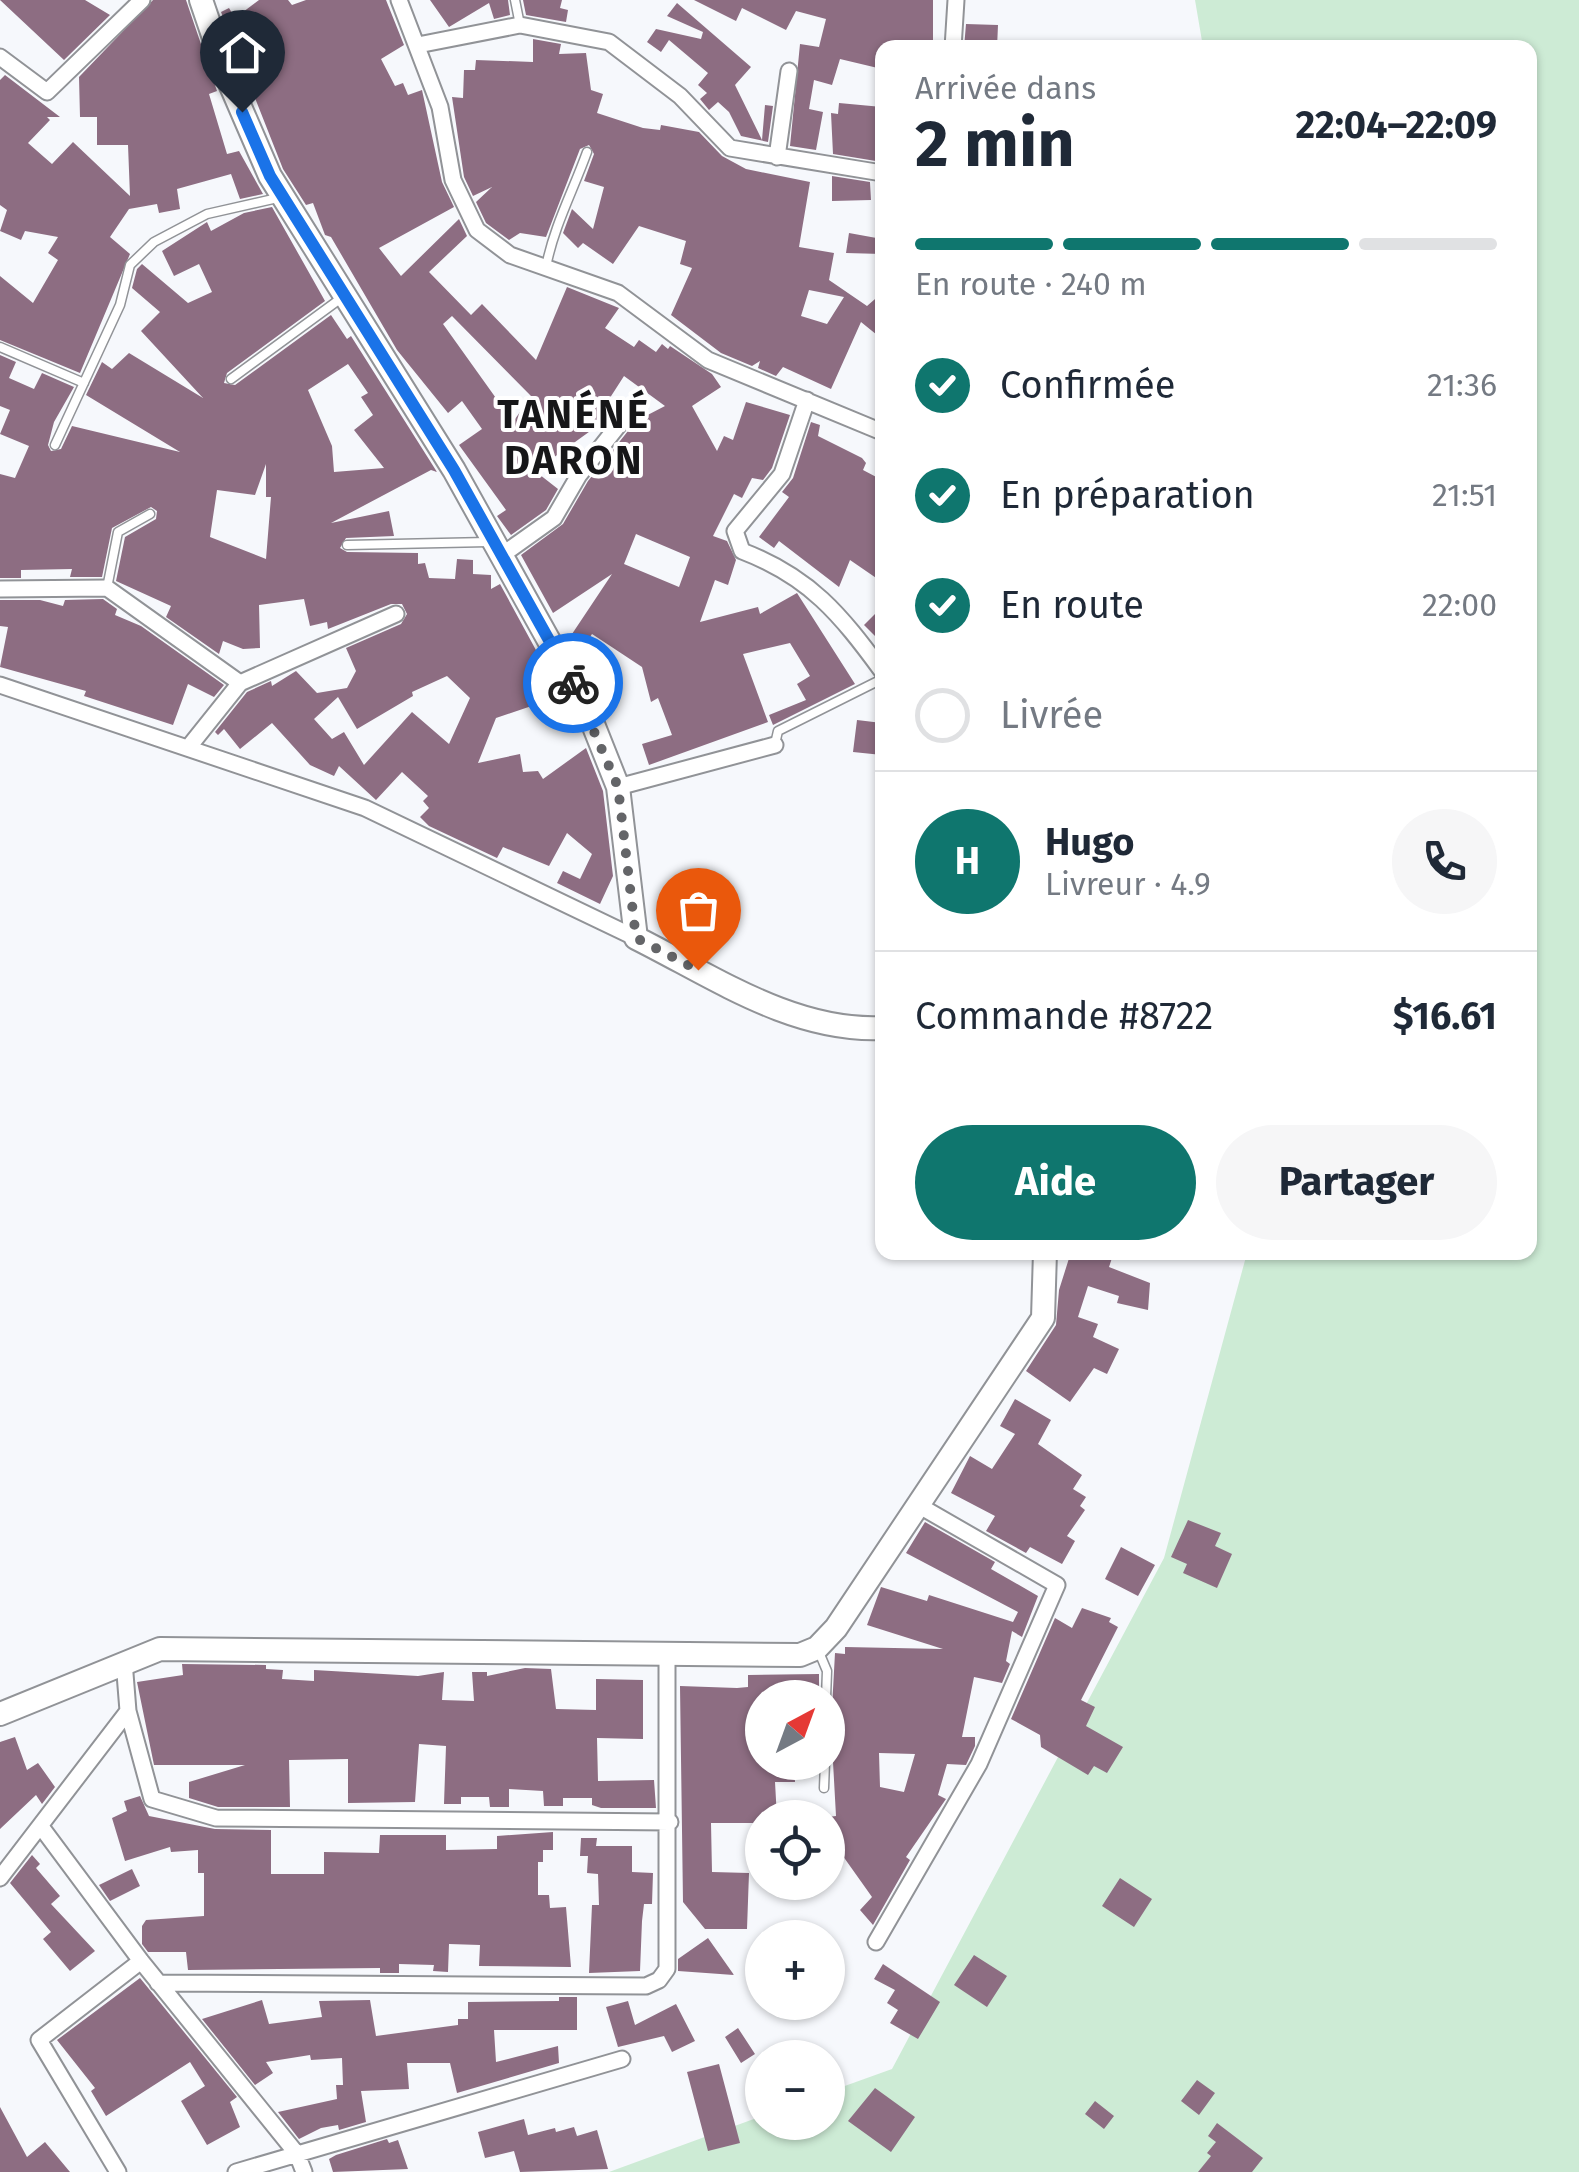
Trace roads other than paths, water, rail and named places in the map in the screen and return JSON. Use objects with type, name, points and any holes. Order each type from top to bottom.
[{"type":"street","points":[[0,57],[47,92],[142,0]]},
{"type":"street","points":[[201,0],[228,79],[283,197],[498,548],[587,709],[618,787],[636,938]]},
{"type":"street","points":[[398,0],[440,107],[452,180],[477,230],[510,255],[618,292],[708,360],[875,429]]},
{"type":"street","points":[[954,40],[956,0]]},
{"type":"street","points":[[418,45],[520,25],[609,42],[680,96],[730,148],[875,172]]},
{"type":"street","points":[[777,157],[788,71]]},
{"type":"street","points":[[807,400],[782,474],[735,530],[742,551],[784,568],[837,610],[875,662]]},
{"type":"street","points":[[498,548],[554,518],[579,475],[632,408]]},
{"type":"street","points":[[0,589],[107,588],[240,683]]},
{"type":"street","points":[[188,748],[240,683],[396,614]]},
{"type":"street","points":[[0,685],[365,808],[791,1016],[856,1029],[875,1028]]},
{"type":"street","points":[[618,787],[706,760],[775,745]]},
{"type":"street","points":[[0,1714],[160,1649],[800,1655],[817,1648],[836,1628],[1043,1318],[1045,1260]]},
{"type":"street","points":[[876,1942],[979,1764],[1057,1584],[918,1505]]},
{"type":"street","points":[[158,1983],[646,1986],[659,1980],[667,1969],[667,1651]]},
{"type":"street","points":[[124,1661],[128,1711],[152,1799],[216,1818],[670,1822]]},
{"type":"street","points":[[0,1878],[128,1711]]},
{"type":"street","points":[[42,1828],[158,1983],[297,2154],[304,2172]]},
{"type":"street","points":[[118,2172],[39,2040],[141,1961]]},
{"type":"street","points":[[236,2172],[622,2059]]},
{"type":"lane","points":[[515,0],[520,25]]},
{"type":"lane","points":[[546,267],[554,228],[569,202],[588,152]]},
{"type":"lane","points":[[55,445],[120,305],[130,265],[154,242],[207,214],[283,197]]},
{"type":"lane","points":[[231,379],[345,296]]},
{"type":"lane","points":[[0,347],[84,383]]},
{"type":"lane","points":[[107,588],[118,532],[150,514]]},
{"type":"lane","points":[[348,545],[498,548]]},
{"type":"lane","points":[[775,745],[778,731],[875,682]]},
{"type":"lane","points":[[817,1648],[826,1680]]},
{"type":"lane","points":[[824,1780],[824,1788]]},
{"type":"district","name":"TANÉNÉ DARON","points":[[574,438]]}]
